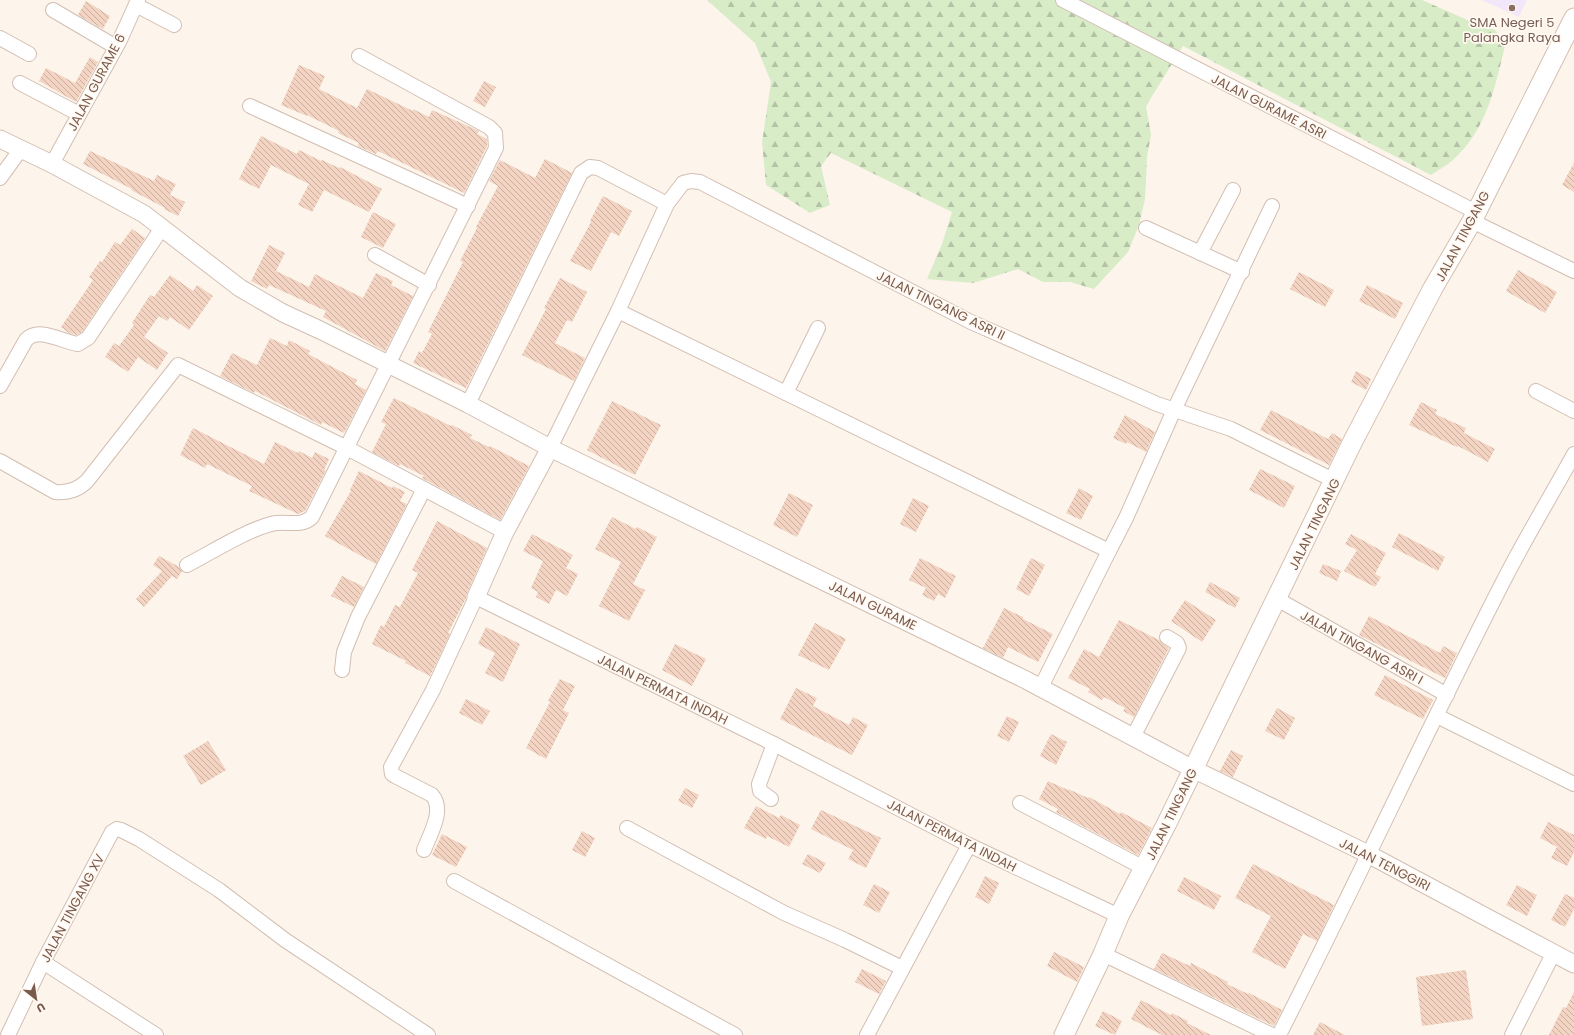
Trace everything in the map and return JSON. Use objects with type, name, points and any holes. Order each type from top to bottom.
[{"type":"main road","name":"JALAN TINGANG","points":[[1064,1035],[1103,954],[1119,916],[1277,599],[1352,443],[1433,288],[1474,217],[1574,18]]},
{"type":"street","name":"JALAN GURAME ASRI","points":[[1063,0],[1574,270]]},
{"type":"street","points":[[137,2],[174,25]]},
{"type":"street","name":"JALAN GURAME 6","points":[[52,164],[116,47],[137,2]]},
{"type":"street","points":[[53,10],[116,47]]},
{"type":"street","points":[[0,38],[29,54]]},
{"type":"street","points":[[187,564],[261,528],[281,523],[299,523],[309,520],[315,512],[496,148],[494,134],[489,128],[456,108],[359,56]]},
{"type":"street","points":[[20,83],[79,114]]},
{"type":"street","points":[[250,106],[468,206]]},
{"type":"street","name":"JALAN GURAME","points":[[0,139],[52,164],[144,214],[240,288],[283,313],[468,404],[550,448],[1019,677],[1193,769]]},
{"type":"street","points":[[0,178],[21,149]]},
{"type":"street","points":[[468,404],[581,173],[590,167],[598,168],[667,204]]},
{"type":"street","name":"JALAN TINGANG ASRI II","points":[[550,448],[618,311],[667,204],[683,183],[691,181],[700,182],[971,322],[1150,401],[1231,429],[1335,481]]},
{"type":"street","points":[[1200,252],[1232,190]]},
{"type":"street","points":[[1040,689],[1126,518],[1174,410],[1242,272],[1272,206]]},
{"type":"street","points":[[0,386],[29,336],[36,334],[52,336],[78,344],[88,338],[162,228]]},
{"type":"street","points":[[1146,228],[1242,272]]},
{"type":"street","points":[[375,255],[429,285]]},
{"type":"street","points":[[618,311],[1109,551]]},
{"type":"street","points":[[786,393],[818,328]]},
{"type":"street","points":[[0,461],[55,492],[63,493],[76,489],[87,481],[178,365],[347,448],[505,532]]},
{"type":"street","points":[[1536,391],[1574,411]]},
{"type":"street","points":[[424,850],[438,812],[436,800],[432,795],[392,774],[391,767],[433,690],[505,532],[550,448]]},
{"type":"street","points":[[1279,1035],[1336,924],[1368,854],[1504,578],[1574,454]]},
{"type":"street","points":[[342,670],[344,652],[358,617],[424,489]]},
{"type":"street","name":"JALAN PERMATA INDAH","points":[[476,598],[774,744],[969,845],[1119,916]]},
{"type":"street","name":"JALAN TINGANG ASRI I","points":[[1277,599],[1447,695]]},
{"type":"street","points":[[1133,737],[1179,648],[1177,643],[1167,637]]},
{"type":"street","points":[[1437,716],[1574,784]]},
{"type":"street","points":[[771,799],[760,791],[759,784],[774,744]]},
{"type":"street","name":"JALAN TENGGIRI","points":[[1193,769],[1368,854],[1574,964]]},
{"type":"street","points":[[1020,803],[1144,868]]},
{"type":"street","points":[[627,828],[784,913],[845,940],[902,968]]},
{"type":"street","name":"JALAN TINGANG XV","points":[[8,1035],[44,962],[113,831],[121,830],[225,894],[285,940],[428,1035]]},
{"type":"street","points":[[867,1035],[969,845]]},
{"type":"street","points":[[454,881],[735,1035]]},
{"type":"street","points":[[1103,954],[1272,1035]]},
{"type":"street","points":[[1512,1035],[1553,954]]},
{"type":"street","points":[[44,962],[156,1035]]},
{"type":"shaded area","name":"SMA Negeri 5 Palangka Raya","points":[[1482,0],[1527,0],[1519,17]]},
{"type":"green space","points":[[707,0],[1422,0],[1488,29],[1494,29],[1506,42],[1494,91],[1482,121],[1464,149],[1447,165],[1431,175],[1183,46],[1146,106],[1151,135],[1147,157],[1145,199],[1139,225],[1128,252],[1094,289],[1070,282],[1043,282],[1018,269],[973,283],[927,279],[942,244],[952,212],[831,153],[821,166],[830,205],[810,213],[766,185],[762,142],[771,82],[755,43]]},
{"type":"building","points":[[86,1],[110,16],[103,29],[78,15]]},
{"type":"building","points":[[90,57],[98,62],[76,102],[39,81],[46,68],[75,83]]},
{"type":"building","points":[[299,65],[325,76],[319,89],[357,108],[367,89],[429,117],[432,110],[479,131],[477,134],[487,139],[487,146],[464,193],[378,151],[376,154],[358,146],[359,143],[338,133],[339,131],[307,115],[281,105]]},
{"type":"building","points":[[484,81],[496,87],[485,107],[473,101]]},
{"type":"building","points":[[261,136],[297,154],[299,150],[321,161],[322,160],[339,168],[340,167],[382,189],[369,212],[324,190],[312,212],[298,205],[309,184],[271,165],[259,189],[239,179]]},
{"type":"building","points":[[90,151],[154,181],[157,175],[176,184],[170,195],[185,202],[178,216],[131,190],[132,189],[83,164]]},
{"type":"building","points":[[545,159],[572,173],[466,388],[413,363],[419,351],[422,353],[432,334],[428,332],[463,262],[460,261],[477,228],[476,227],[498,186],[489,181],[500,160],[535,178]]},
{"type":"building","points":[[1574,163],[1574,192],[1562,185]]},
{"type":"building","points":[[603,196],[632,211],[619,236],[611,232],[591,271],[570,261]]},
{"type":"building","points":[[373,212],[396,224],[383,248],[361,237]]},
{"type":"building","points":[[132,229],[145,238],[82,332],[76,335],[69,333],[61,327],[93,280],[89,277],[100,261],[102,262],[115,242],[120,245]]},
{"type":"building","points":[[269,245],[285,253],[276,271],[309,287],[315,274],[363,298],[376,273],[393,281],[391,285],[413,296],[385,351],[323,317],[326,311],[269,285],[267,289],[251,281]]},
{"type":"building","points":[[1518,270],[1557,292],[1545,313],[1506,291]]},
{"type":"building","points":[[1299,272],[1334,290],[1325,307],[1290,289]]},
{"type":"building","points":[[170,275],[193,291],[197,285],[213,296],[189,330],[170,317],[167,321],[159,316],[144,337],[168,353],[157,370],[138,357],[128,372],[105,357],[114,343],[119,346],[134,325],[132,323],[150,295],[154,297]]},
{"type":"building","points":[[560,278],[587,292],[572,322],[567,320],[555,343],[585,358],[574,381],[522,355]]},
{"type":"building","points":[[1367,285],[1403,303],[1395,319],[1359,301]]},
{"type":"building","points":[[270,338],[287,346],[289,340],[310,351],[308,354],[357,380],[355,384],[366,390],[344,433],[322,422],[321,425],[255,391],[254,393],[220,376],[232,353],[257,365]]},
{"type":"building","points":[[1356,371],[1371,379],[1366,390],[1351,382]]},
{"type":"building","points":[[394,398],[472,435],[470,438],[489,447],[490,446],[529,466],[500,520],[422,478],[424,476],[400,464],[399,466],[372,452],[386,424],[381,422]]},
{"type":"building","points":[[612,401],[661,425],[635,475],[587,450]]},
{"type":"building","points":[[1421,402],[1437,410],[1435,414],[1466,428],[1464,433],[1495,449],[1488,462],[1458,446],[1457,447],[1409,425]]},
{"type":"building","points":[[1271,410],[1328,439],[1332,433],[1342,439],[1329,465],[1260,430]]},
{"type":"building","points":[[1125,415],[1155,432],[1146,452],[1127,442],[1126,444],[1113,438]]},
{"type":"building","points":[[193,428],[264,464],[275,442],[298,453],[299,451],[312,458],[315,452],[329,459],[324,470],[326,470],[305,511],[298,514],[249,491],[252,486],[207,464],[205,468],[180,455]]},
{"type":"building","points":[[1260,469],[1295,486],[1284,508],[1249,490]]},
{"type":"building","points":[[359,471],[392,488],[393,486],[405,492],[400,501],[407,504],[376,564],[325,536],[351,491],[350,490]]},
{"type":"building","points":[[1079,488],[1093,496],[1081,520],[1066,513]]},
{"type":"building","points":[[789,493],[813,505],[797,537],[773,525]]},
{"type":"building","points":[[913,498],[929,506],[916,532],[900,524]]},
{"type":"building","points":[[612,517],[636,529],[637,527],[657,537],[633,584],[645,590],[629,621],[599,606],[621,562],[595,549]]},
{"type":"building","points":[[437,521],[487,548],[430,676],[405,663],[406,661],[372,644],[381,625],[384,627],[395,605],[400,607],[418,573],[412,570]]},
{"type":"building","points":[[1399,533],[1445,557],[1438,571],[1392,547]]},
{"type":"building","points":[[532,534],[573,555],[566,568],[578,574],[567,596],[556,590],[549,604],[536,597],[538,592],[531,588],[543,561],[523,551]]},
{"type":"building","points":[[1351,534],[1386,553],[1375,574],[1381,577],[1375,587],[1344,571],[1357,550],[1345,544]]},
{"type":"building","points":[[159,556],[179,567],[182,571],[177,579],[172,576],[144,607],[136,599],[162,571],[153,565]]},
{"type":"building","points":[[920,558],[956,576],[945,598],[938,594],[934,601],[922,595],[926,588],[909,580]]},
{"type":"building","points":[[1031,558],[1045,565],[1029,596],[1016,589]]},
{"type":"building","points":[[1323,564],[1341,571],[1337,581],[1319,573]]},
{"type":"building","points":[[342,576],[364,587],[354,607],[331,596]]},
{"type":"building","points":[[1210,582],[1240,598],[1235,608],[1205,592]]},
{"type":"building","points":[[1185,600],[1216,620],[1202,642],[1171,621]]},
{"type":"building","points":[[1004,608],[1053,634],[1038,662],[1008,647],[1003,658],[983,648]]},
{"type":"building","points":[[1369,616],[1440,653],[1443,646],[1457,653],[1445,678],[1359,635]]},
{"type":"building","points":[[1119,620],[1159,640],[1169,648],[1134,717],[1123,711],[1125,708],[1104,697],[1102,700],[1088,692],[1090,689],[1068,678],[1084,649],[1099,657]]},
{"type":"building","points":[[815,623],[846,639],[829,670],[798,655]]},
{"type":"building","points":[[486,627],[520,644],[503,682],[485,673],[495,653],[478,644]]},
{"type":"building","points":[[675,644],[706,659],[692,686],[662,670]]},
{"type":"building","points":[[1385,675],[1433,700],[1423,719],[1374,695]]},
{"type":"building","points":[[560,679],[575,686],[563,710],[569,713],[546,759],[526,748]]},
{"type":"building","points":[[796,688],[817,698],[813,706],[849,725],[853,717],[868,725],[852,755],[780,719]]},
{"type":"building","points":[[466,699],[490,711],[482,725],[459,713]]},
{"type":"building","points":[[1277,708],[1295,718],[1284,740],[1265,731]]},
{"type":"building","points":[[1007,716],[1019,722],[1009,742],[997,736]]},
{"type":"building","points":[[1051,734],[1067,742],[1056,765],[1040,756]]},
{"type":"building","points":[[208,741],[226,770],[201,785],[183,756]]},
{"type":"building","points":[[1231,750],[1243,756],[1233,777],[1220,771]]},
{"type":"building","points":[[1048,781],[1088,798],[1089,797],[1120,814],[1121,812],[1152,828],[1138,855],[1056,812],[1058,809],[1039,799]]},
{"type":"building","points":[[685,788],[699,795],[692,808],[678,801]]},
{"type":"building","points":[[756,806],[779,818],[781,815],[800,825],[789,847],[767,836],[766,839],[744,828]]},
{"type":"building","points":[[821,810],[881,838],[866,868],[848,859],[853,850],[811,829]]},
{"type":"building","points":[[1548,822],[1574,835],[1574,852],[1567,866],[1551,858],[1557,847],[1540,838]]},
{"type":"building","points":[[582,831],[595,838],[585,857],[572,850]]},
{"type":"building","points":[[442,834],[467,847],[456,867],[432,855]]},
{"type":"building","points":[[808,854],[826,863],[820,873],[802,864]]},
{"type":"building","points":[[1253,864],[1334,905],[1317,941],[1303,934],[1285,969],[1252,952],[1271,916],[1235,898]]},
{"type":"building","points":[[985,876],[999,883],[989,904],[975,897]]},
{"type":"building","points":[[1184,877],[1221,896],[1214,910],[1177,891]]},
{"type":"building","points":[[874,884],[890,892],[879,913],[863,905]]},
{"type":"building","points":[[1517,885],[1537,895],[1527,916],[1506,905]]},
{"type":"building","points":[[1565,894],[1574,898],[1574,909],[1565,927],[1551,920]]},
{"type":"building","points":[[1054,952],[1084,967],[1077,982],[1047,966]]},
{"type":"building","points":[[1162,953],[1190,966],[1191,963],[1228,982],[1227,984],[1248,994],[1249,993],[1282,1010],[1274,1026],[1154,969]]},
{"type":"building","points":[[862,969],[886,981],[879,994],[855,982]]},
{"type":"building","points":[[1466,970],[1473,1019],[1422,1026],[1416,977]]},
{"type":"building","points":[[1574,992],[1574,1035],[1549,1035],[1563,1007],[1566,1008]]},
{"type":"building","points":[[1141,1000],[1171,1015],[1172,1013],[1188,1021],[1187,1023],[1211,1035],[1162,1035],[1131,1019]]},
{"type":"building","points":[[1103,1011],[1122,1021],[1115,1035],[1095,1026]]},
{"type":"building","points":[[1320,1022],[1345,1035],[1313,1035]]},
{"type":"place","name":"SMA Negeri 5 Palangka Raya","points":[[1512,8]]}]
